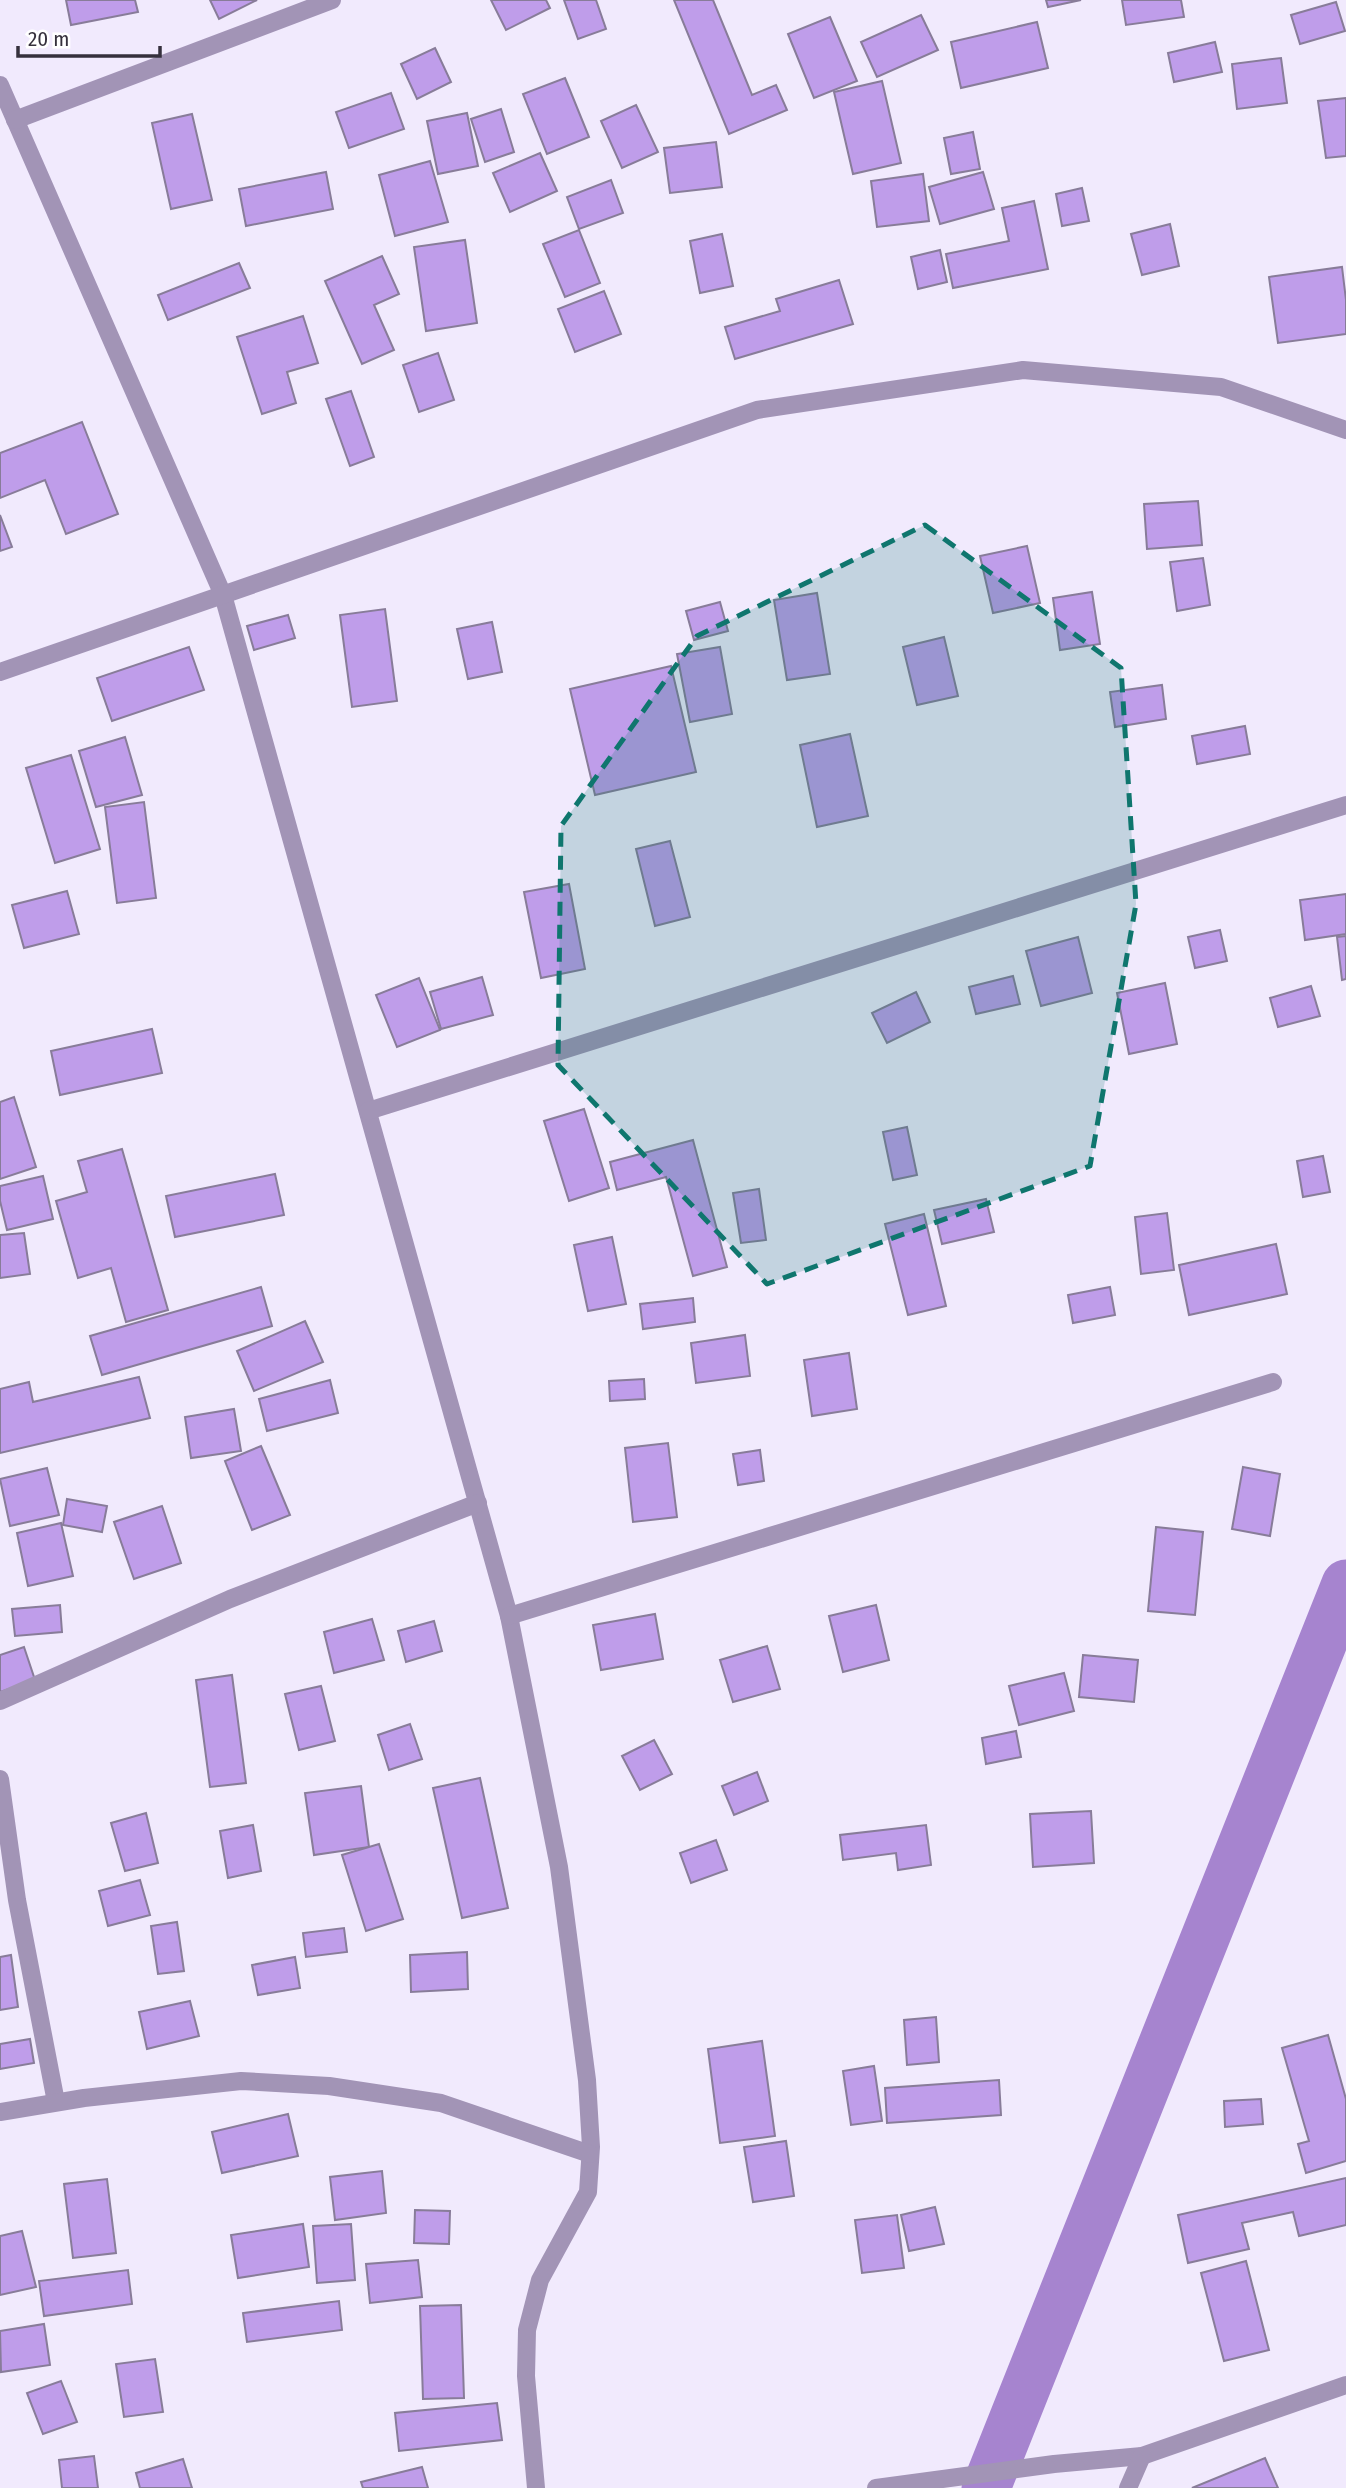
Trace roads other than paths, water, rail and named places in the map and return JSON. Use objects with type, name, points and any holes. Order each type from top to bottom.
[{"type":"street","points":[[15,120],[332,0]]},
{"type":"street","points":[[0,85],[223,595],[509,1616],[559,1867],[587,2080],[590,2154],[588,2192],[540,2280],[527,2330],[526,2376],[536,2488]]},
{"type":"street","points":[[0,672],[757,410],[1023,370],[1221,387],[1346,430]]},
{"type":"street","points":[[368,1111],[1346,805]]},
{"type":"street","points":[[509,1616],[1273,1382]]},
{"type":"street","points":[[0,1701],[230,1600],[478,1503]]},
{"type":"street","points":[[0,1779],[17,1900],[56,2102]]},
{"type":"street","points":[[0,2112],[56,2102],[241,2081],[329,2086],[441,2103],[590,2154]]},
{"type":"street","points":[[876,2488],[1054,2464],[1142,2456],[1346,2385]]},
{"type":"street","points":[[1128,2488],[1142,2456]]},
{"type":"waterway","points":[[986,2488],[1346,1584]]}]
